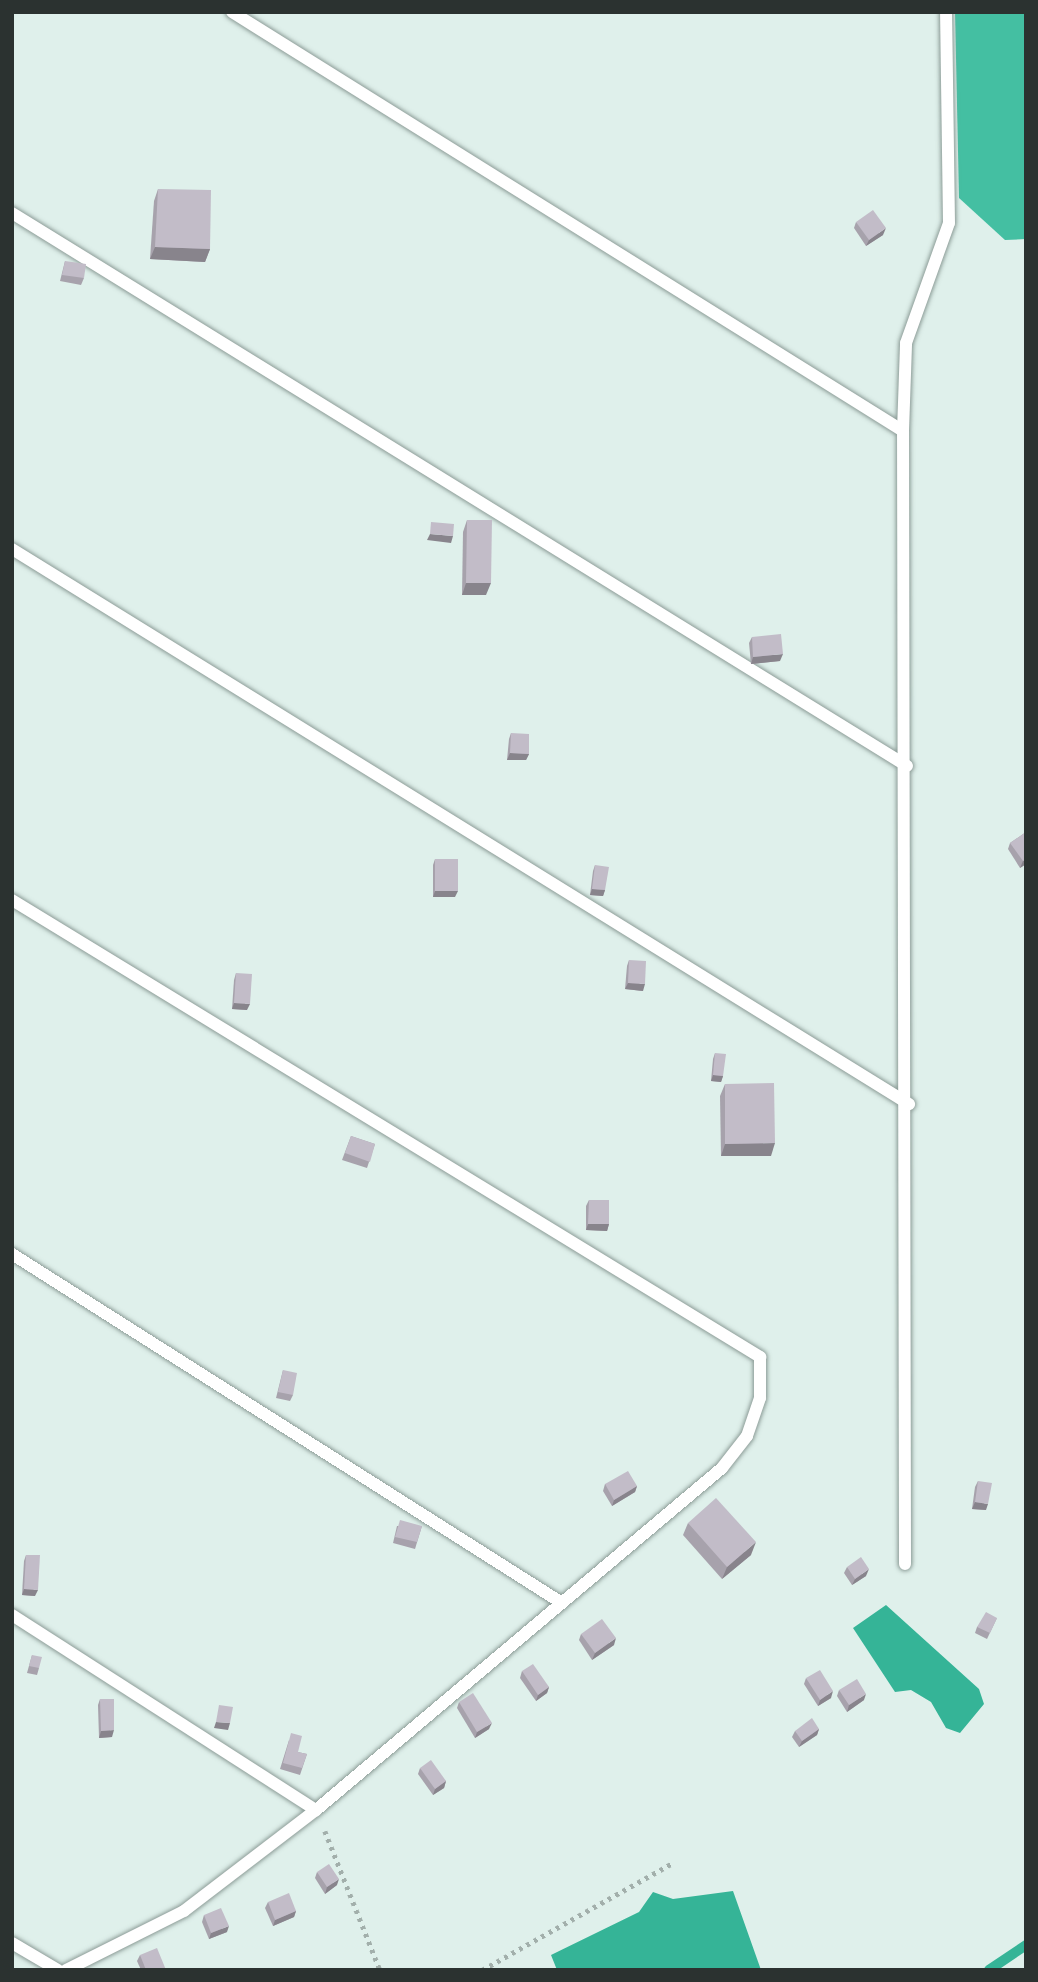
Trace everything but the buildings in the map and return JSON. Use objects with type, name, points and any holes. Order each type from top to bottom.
[{"type":"lane","points":[[232,12],[903,431]]},
{"type":"lane","points":[[905,1564],[909,1104],[903,431],[906,343],[950,223],[946,12]]},
{"type":"lane","points":[[12,214],[906,766]]},
{"type":"lane","points":[[12,550],[909,1104]]},
{"type":"lane","points":[[12,900],[760,1357],[756,1410],[747,1436],[722,1468],[316,1810],[184,1911],[66,1970]]},
{"type":"lane","points":[[12,1254],[562,1603]]},
{"type":"lane","points":[[12,1615],[316,1810]]},
{"type":"lane","points":[[12,1943],[58,1970]]},
{"type":"path","points":[[316,1810],[380,1970]]},
{"type":"path","points":[[482,1970],[671,1864]]},
{"type":"shaded area","points":[[955,12],[1026,12],[1026,239],[1005,240],[959,198]]},
{"type":"shaded area","points":[[886,1605],[979,1689],[984,1704],[960,1733],[946,1728],[931,1702],[911,1690],[895,1692],[853,1628]]},
{"type":"shaded area","points":[[733,1891],[761,1970],[557,1970],[551,1955],[639,1912],[653,1892],[673,1899]]},
{"type":"waterway","points":[[989,1970],[1026,1945]]}]
